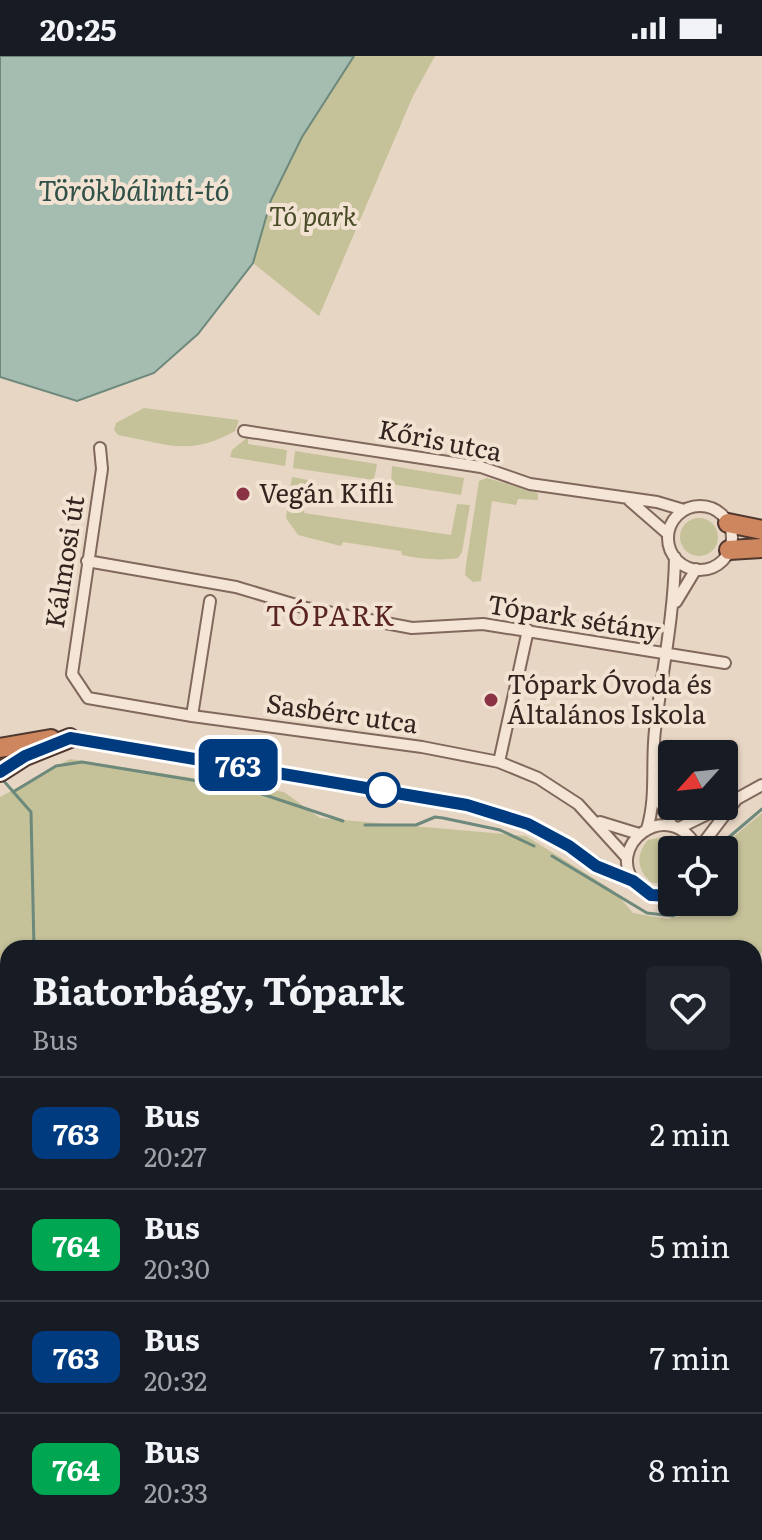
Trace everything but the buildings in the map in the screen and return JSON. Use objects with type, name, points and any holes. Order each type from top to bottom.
[{"type":"highway","points":[[728,523],[762,530]]},
{"type":"highway","points":[[729,550],[762,548]]},
{"type":"highway","points":[[0,748],[29,740],[70,738]]},
{"type":"highway","points":[[2,770],[25,756],[70,738]]},
{"type":"street","name":"Kőris utca","points":[[244,431],[481,467],[530,484],[684,510]]},
{"type":"street","name":"Kálmosi út","points":[[75,682],[72,674],[74,644],[102,469],[100,448]]},
{"type":"street","points":[[628,499],[668,534],[675,557],[674,607],[655,732],[655,791],[643,831],[627,858],[633,881]]},
{"type":"street","points":[[668,534],[671,524],[684,510],[706,506],[719,512],[728,523],[732,536],[729,550],[714,566],[696,569],[675,557]]},
{"type":"street","name":"Tópark sétány","points":[[87,561],[236,587],[306,608],[412,628],[483,624],[725,663]]},
{"type":"street","points":[[674,607],[696,569]]},
{"type":"street","points":[[192,716],[210,601]]},
{"type":"street","points":[[499,762],[528,630]]},
{"type":"street","name":"Sasbérc utca","points":[[75,682],[88,698],[99,702],[422,747],[499,762],[557,789],[595,819],[612,828],[643,831]]},
{"type":"street","points":[[70,738],[467,805],[528,824],[569,846],[596,866],[633,881],[651,895],[658,895]]},
{"type":"street","points":[[738,799],[762,785]]},
{"type":"street","points":[[655,791],[685,836]]},
{"type":"street","name":"Sasbérc utca","points":[[595,819],[627,858]]},
{"type":"street","points":[[643,831],[676,827],[692,820]]},
{"type":"street","points":[[709,836],[721,820]]},
{"type":"green space","name":"Tó park","points":[[354,56],[435,56],[413,96],[319,316],[253,263],[271,200],[302,137]]},
{"type":"green space","points":[[144,408],[239,420],[235,431],[219,439],[191,446],[165,445],[118,435],[114,430],[116,423]]},
{"type":"green space","points":[[248,437],[248,444],[287,450],[285,466],[230,457],[232,450]]},
{"type":"green space","points":[[295,451],[377,464],[374,480],[293,468]]},
{"type":"green space","points":[[392,466],[464,478],[461,495],[391,484]]},
{"type":"green space","points":[[292,477],[308,480],[304,513],[451,535],[457,504],[470,505],[462,552],[458,558],[423,558],[402,555],[401,551],[343,542],[341,546],[298,535],[286,518]]},
{"type":"green space","points":[[487,478],[538,493],[538,500],[518,499],[516,505],[492,501],[481,581],[473,582],[465,575],[466,565],[479,481]]},
{"type":"green space","points":[[699,518],[712,524],[718,537],[712,550],[699,556],[686,550],[680,537],[686,524]]},
{"type":"green space","points":[[70,759],[284,792],[320,818],[526,836],[614,891],[633,913],[668,919],[680,916],[738,916],[738,836],[734,836],[762,813],[762,940],[0,940],[0,797]]},
{"type":"green space","points":[[658,838],[658,883],[652,883],[641,868],[641,851],[648,840]]},
{"type":"water","name":"Törökbálinti-tó","points":[[0,56],[354,56],[302,137],[271,200],[253,263],[198,334],[154,373],[77,401],[0,377]]},
{"type":"waterway","points":[[13,792],[56,766],[82,762],[247,789],[343,821]]},
{"type":"waterway","points":[[2,779],[31,812],[34,940]]},
{"type":"waterway","points":[[730,836],[762,809]]},
{"type":"waterway","points":[[365,825],[416,825],[435,817],[500,830],[534,846]]},
{"type":"waterway","points":[[552,856],[647,913],[658,914]]},
{"type":"bus line","name":"763","points":[[0,772],[25,756],[70,738],[103,741],[467,805],[528,824],[569,846],[596,866],[633,881],[641,889],[658,896]]},
{"type":"place","name":"Vegán Kifli","points":[[243,494]]},
{"type":"place","name":"Tópark Óvoda és Általános Iskola","points":[[491,700]]},
{"type":"district","name":"TÓPARK","points":[[331,616]]}]
